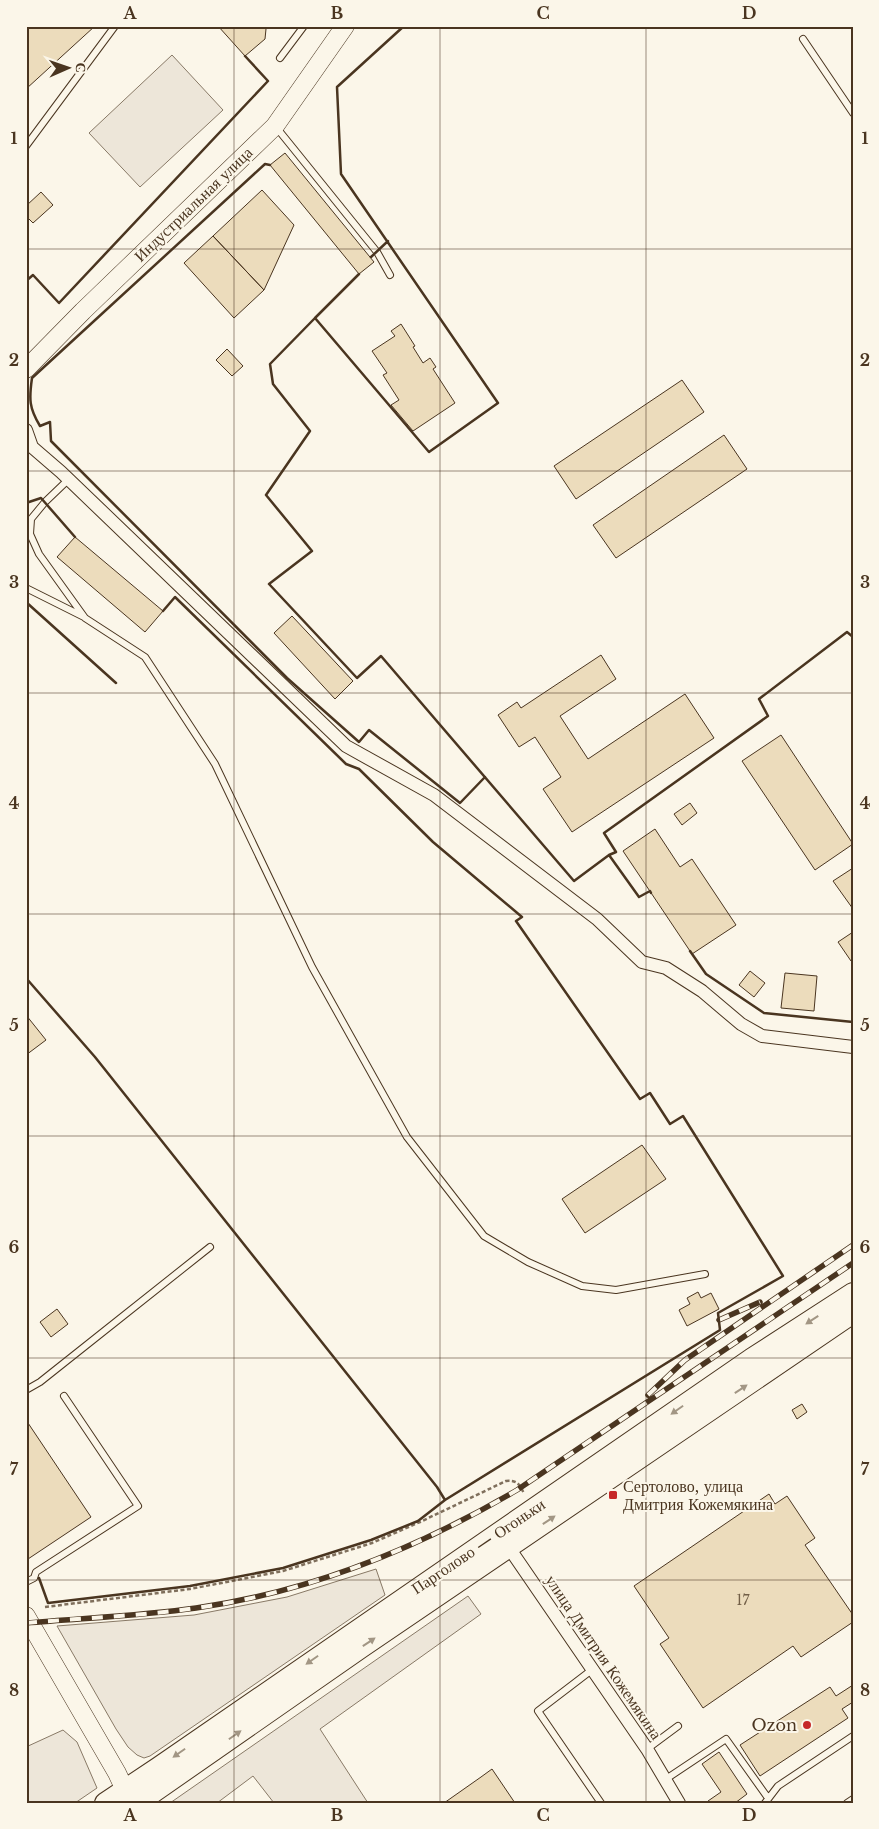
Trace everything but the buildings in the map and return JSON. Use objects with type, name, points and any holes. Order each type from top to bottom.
[{"type":"main road","name":"Парголово — Огоньки","points":[[105,1803],[131,1798],[504,1540],[751,1359],[853,1293]]},
{"type":"main road","name":"Парголово — Огоньки","points":[[504,1540],[853,1313]]},
{"type":"street","name":"Индустриальная улица","points":[[26,369],[83,311],[275,126],[345,26]]},
{"type":"street","points":[[26,430],[29,446],[69,479],[346,746],[434,794],[597,919],[642,962],[666,968],[702,991],[741,1024],[762,1036],[853,1047]]},
{"type":"street","name":"улица Дмитрия Кожемякина","points":[[504,1540],[647,1749],[679,1803]]},
{"type":"street","points":[[26,1616],[131,1798]]},
{"type":"lane","points":[[26,146],[115,26]]},
{"type":"lane","points":[[280,58],[304,26]]},
{"type":"lane","points":[[803,39],[853,113]]},
{"type":"lane","points":[[275,126],[377,252],[390,275]]},
{"type":"lane","points":[[69,479],[45,502],[31,519],[30,534],[39,554],[85,618]]},
{"type":"lane","points":[[26,588],[85,618],[145,657],[215,764],[312,967],[407,1137],[484,1236],[528,1262],[582,1286],[616,1290],[705,1274]]},
{"type":"lane","points":[[26,1390],[40,1382],[210,1247]]},
{"type":"lane","points":[[26,1582],[34,1578],[36,1572],[138,1506],[64,1396]]},
{"type":"lane","points":[[593,1669],[538,1711],[601,1803]]},
{"type":"lane","points":[[647,1749],[678,1726]]},
{"type":"lane","points":[[666,1779],[726,1739],[766,1800],[778,1786],[853,1736]]},
{"type":"lane","points":[[847,1803],[853,1799]]},
{"type":"path","points":[[45,1607],[190,1589],[283,1571],[372,1543],[506,1481],[513,1480],[518,1483],[527,1500]]},
{"type":"shaded area","points":[[172,55],[223,110],[140,187],[89,133]]},
{"type":"shaded area","points":[[376,1569],[385,1595],[150,1756],[144,1758],[128,1747],[116,1729],[57,1626],[194,1615],[287,1597]]},
{"type":"shaded area","points":[[468,1596],[481,1614],[320,1729],[368,1803],[274,1803],[253,1776],[217,1803],[170,1803]]},
{"type":"shaded area","points":[[63,1730],[77,1742],[97,1788],[75,1803],[26,1803],[26,1747]]},
{"type":"railway","points":[[648,1395],[685,1360],[853,1245]]},
{"type":"railway","points":[[26,1623],[154,1613],[238,1601],[322,1579],[402,1549],[441,1531],[517,1490],[853,1263]]},
{"type":"railway","points":[[719,1320],[760,1302]]},
{"type":"wall","points":[[404,26],[337,87],[341,174],[498,403],[429,452],[315,318],[270,364],[273,384],[310,431],[266,495],[312,551],[269,584],[357,678],[381,656],[574,881],[609,855],[639,897],[650,891],[651,893]]},
{"type":"wall","points":[[26,281],[33,275],[59,303],[268,81],[245,56]]},
{"type":"wall","points":[[270,165],[265,164],[32,378],[30,398],[34,414],[40,426],[50,422],[51,441],[287,678],[359,742],[369,730],[460,803],[485,777]]},
{"type":"wall","points":[[371,257],[388,241]]},
{"type":"wall","points":[[315,318],[359,274]]},
{"type":"wall","points":[[26,503],[41,498],[75,537]]},
{"type":"wall","points":[[39,1578],[48,1603],[190,1586],[283,1568],[371,1540],[418,1521],[445,1500],[720,1330],[718,1313],[783,1276],[683,1116],[670,1124],[650,1093],[640,1099],[516,921],[522,917],[433,842],[359,769],[346,764],[175,597],[163,611]]},
{"type":"wall","points":[[26,602],[116,683]]},
{"type":"wall","points":[[609,855],[616,852],[604,833],[768,716],[759,699],[847,632],[853,637]]},
{"type":"wall","points":[[690,951],[706,974],[764,1013],[853,1022]]},
{"type":"wall","points":[[26,978],[95,1057],[437,1487],[445,1500]]},
{"type":"place","name":"Сертолово, улица Дмитрия Кожемякина","points":[[613,1495]]},
{"type":"place","name":"Ozon","points":[[807,1725]]}]
